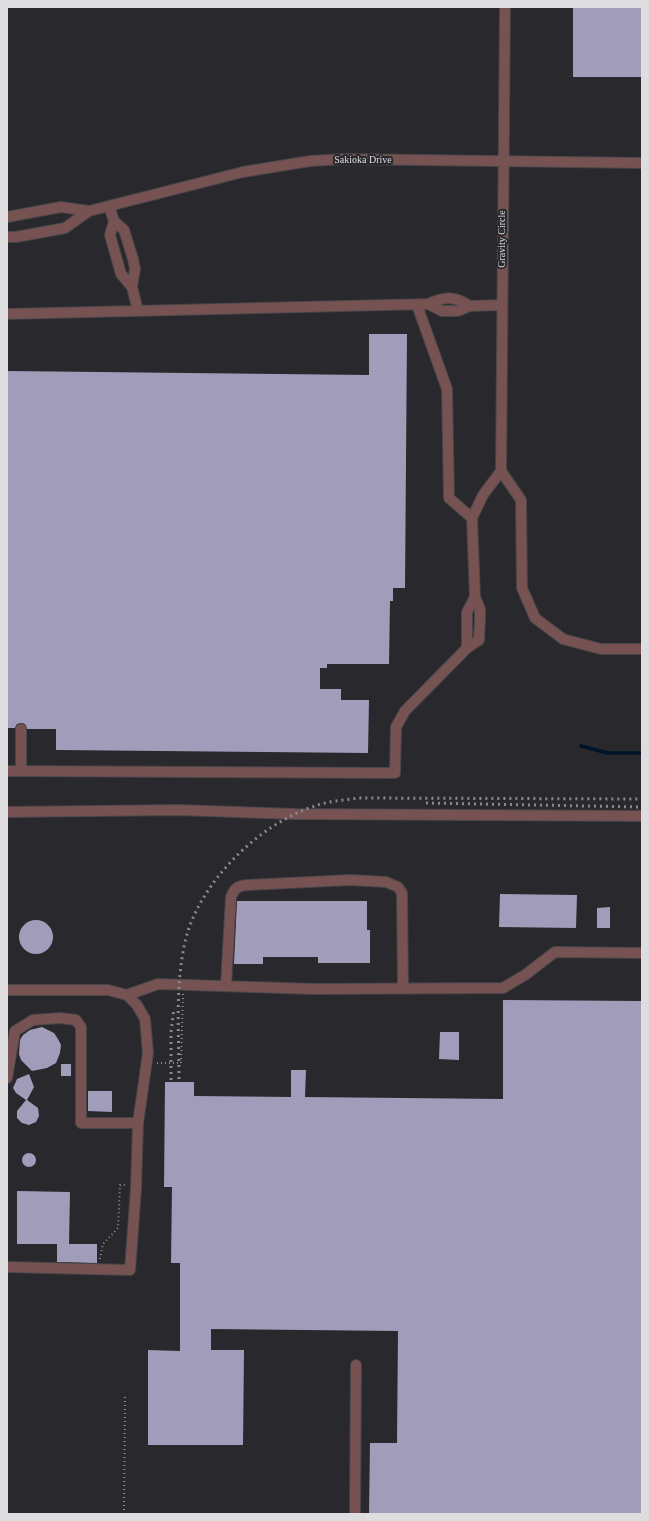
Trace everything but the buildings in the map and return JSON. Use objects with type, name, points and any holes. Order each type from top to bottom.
[{"type":"street","name":"Gravity Circle","points":[[501,471],[505,7]]},
{"type":"street","name":"Sakioka Drive","points":[[7,237],[16,237],[65,228],[89,211],[243,172],[310,161],[642,162]]},
{"type":"street","points":[[109,206],[114,221],[124,230],[133,259],[135,269],[132,287],[138,311]]},
{"type":"street","name":"Sakioka Drive","points":[[7,217],[61,207],[89,211]]},
{"type":"street","points":[[114,221],[110,234],[121,274],[132,287]]},
{"type":"street","points":[[7,314],[428,304],[441,298],[458,298],[470,306],[502,306]]},
{"type":"street","points":[[417,304],[447,389],[449,498],[472,518]]},
{"type":"street","points":[[7,771],[394,773],[396,727],[405,710],[467,648],[467,612],[475,596],[472,518],[483,495],[501,471],[521,500],[522,588],[535,618],[563,639],[601,649],[642,649]]},
{"type":"street","points":[[21,728],[21,771]]},
{"type":"street","points":[[7,812],[178,810],[295,814],[642,816]]},
{"type":"street","points":[[226,985],[231,897],[234,888],[237,886],[248,885],[350,880],[386,882],[398,887],[402,893],[403,988]]},
{"type":"street","points":[[127,995],[158,984],[315,989],[503,988],[525,975],[555,952],[642,953]]},
{"type":"street","points":[[7,990],[108,990],[127,995],[137,1005],[145,1019],[148,1053],[138,1123],[136,1185],[130,1270],[7,1267]]},
{"type":"street","points":[[7,1078],[15,1031],[34,1020],[60,1018],[76,1020],[81,1027],[81,1124],[138,1123]]},
{"type":"street","points":[[355,1514],[356,1365]]},
{"type":"path","points":[[154,1063],[181,1063],[183,984]]},
{"type":"path","points":[[102,1269],[100,1259],[103,1244],[118,1228],[120,1185],[136,1185]]},
{"type":"path","points":[[124,1514],[125,1396]]},
{"type":"waterway","points":[[581,746],[608,753],[642,753]]},
{"type":"railway","points":[[179,1079],[178,1010],[180,976],[185,942],[192,920],[203,899],[217,878],[252,842],[272,827],[294,815],[320,804],[359,798],[642,799]]},
{"type":"railway","points":[[426,803],[642,807]]},
{"type":"railway","points":[[171,1080],[171,1032],[174,1008]]}]
